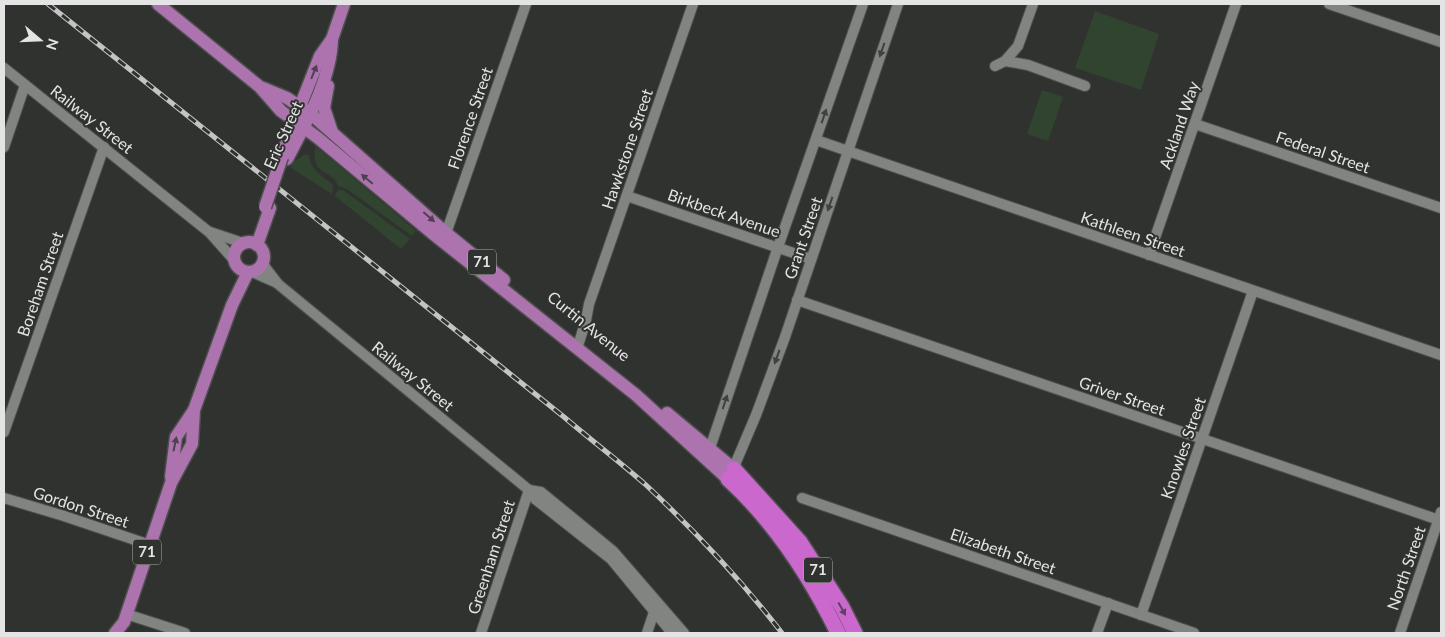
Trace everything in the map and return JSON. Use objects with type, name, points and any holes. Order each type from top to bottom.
[{"type":"highway","name":"Curtin Avenue","points":[[731,474],[787,544],[825,607],[838,633]]},
{"type":"highway","name":"Curtin Avenue","points":[[731,474],[800,542],[842,607],[855,633]]},
{"type":"main road","name":"Curtin Avenue","points":[[158,4],[260,87],[281,111],[445,237],[731,474]]},
{"type":"main road","name":"Eric Street","points":[[305,110],[320,56],[332,39],[344,4]]},
{"type":"main road","name":"Eric Street","points":[[251,243],[267,208],[305,110],[332,56],[332,39]]},
{"type":"main road","points":[[329,63],[333,71],[324,108],[332,132]]},
{"type":"main road","name":"Curtin Avenue","points":[[260,87],[288,98],[305,110],[332,132],[445,237]]},
{"type":"main road","points":[[244,268],[260,267],[262,263],[263,251],[251,243]]},
{"type":"main road","name":"71","points":[[116,633],[124,623],[170,483],[192,444],[194,410],[244,268],[236,250],[251,243]]},
{"type":"street","name":"Florence Street","points":[[445,237],[526,4]]},
{"type":"street","name":"Hawkstone Street","points":[[575,343],[693,4]]},
{"type":"street","name":"Grant Street","points":[[708,453],[863,4]]},
{"type":"street","name":"Grant Street","points":[[731,474],[759,406],[797,300],[898,4]]},
{"type":"street","points":[[1033,4],[1018,46],[1000,64],[1028,65],[1085,86]]},
{"type":"street","name":"Ackland Way","points":[[1149,255],[1236,4]]},
{"type":"street","points":[[1330,4],[1441,42]]},
{"type":"street","name":"Railway Street","points":[[4,68],[209,232],[244,268],[278,284]]},
{"type":"street","points":[[4,147],[25,85]]},
{"type":"street","name":"Federal Street","points":[[1195,124],[1441,208]]},
{"type":"street","name":"Kathleen Street","points":[[816,140],[1441,356]]},
{"type":"street","name":"Boreham Street","points":[[4,432],[104,147]]},
{"type":"street","name":"Birkbeck Avenue","points":[[627,196],[811,260]]},
{"type":"street","name":"Railway Street","points":[[209,232],[251,243]]},
{"type":"street","name":"Railway Street","points":[[262,263],[278,284],[528,490],[541,492],[613,551],[656,608],[672,633]]},
{"type":"street","name":"Knowles Street","points":[[1141,615],[1254,291]]},
{"type":"street","name":"Griver Street","points":[[797,300],[1202,440],[1440,516]]},
{"type":"street","name":"Greenham Street","points":[[481,633],[528,490]]},
{"type":"street","name":"Gordon Street","points":[[4,498],[150,545]]},
{"type":"street","name":"Elizabeth Street","points":[[802,498],[1194,633]]},
{"type":"street","name":"North Street","points":[[1400,633],[1440,516]]},
{"type":"street","points":[[1097,633],[1108,603]]},
{"type":"street","points":[[647,633],[656,608]]},
{"type":"street","name":"Railway Street","points":[[656,608],[684,633]]},
{"type":"street","points":[[124,623],[185,633]]},
{"type":"green space","points":[[1095,11],[1159,34],[1141,90],[1075,68]]},
{"type":"green space","points":[[1042,90],[1063,97],[1048,141],[1027,134]]},
{"type":"green space","points":[[315,147],[416,231],[412,236],[347,189],[338,186],[332,177],[316,164]]},
{"type":"green space","points":[[304,155],[309,155],[314,169],[333,185],[332,194],[291,168],[293,162]]},
{"type":"green space","points":[[338,190],[343,190],[410,239],[401,249],[335,196]]},
{"type":"railway","points":[[48,4],[636,476],[717,556],[782,633]]}]
